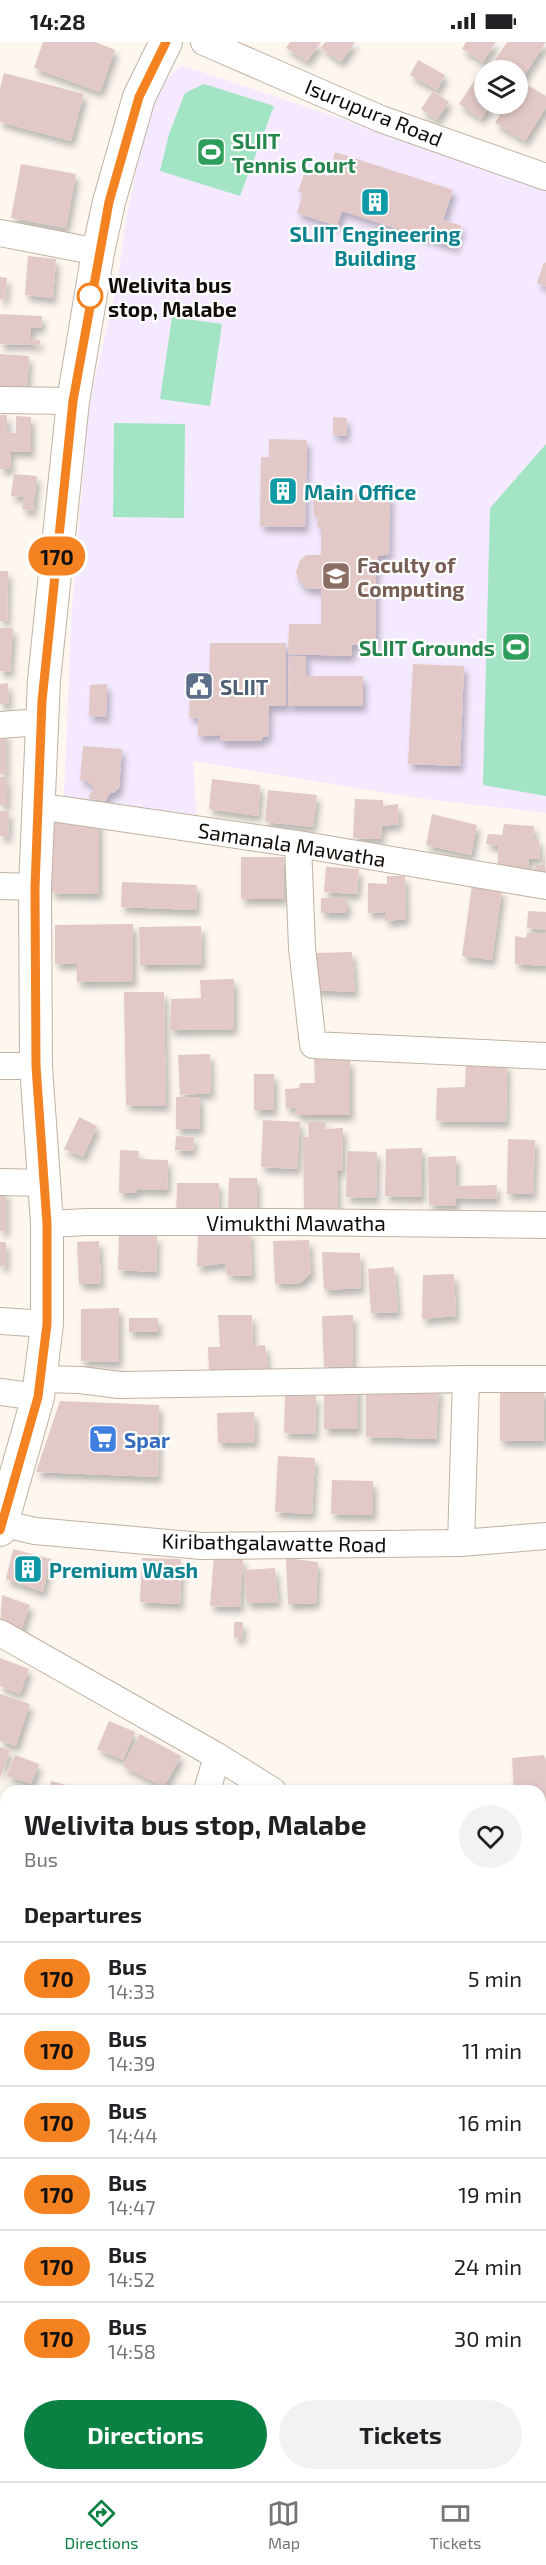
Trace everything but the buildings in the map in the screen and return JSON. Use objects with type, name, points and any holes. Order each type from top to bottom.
[{"type":"main road","points":[[1,1526],[40,1388],[47,1324],[47,1224],[36,1066],[37,806],[41,722],[73,401],[98,252],[109,202],[139,97],[166,42]]},
{"type":"street","name":"Isurupura Road","points":[[204,42],[381,119],[546,177]]},
{"type":"street","points":[[0,233],[98,252]]},
{"type":"street","points":[[0,400],[73,401]]},
{"type":"street","points":[[0,725],[41,722]]},
{"type":"street","name":"Samanala Mawatha","points":[[37,806],[298,844],[546,886]]},
{"type":"street","points":[[298,844],[302,948],[313,1045],[546,1056]]},
{"type":"street","points":[[0,886],[35,888]]},
{"type":"street","points":[[0,1065],[36,1066]]},
{"type":"street","points":[[0,1182],[44,1183]]},
{"type":"street","name":"Vimukthi Mawatha","points":[[47,1224],[296,1222],[546,1225]]},
{"type":"street","points":[[0,1321],[47,1324]]},
{"type":"street","points":[[461,1543],[466,1379]]},
{"type":"street","points":[[0,1392],[119,1385],[546,1379]]},
{"type":"street","name":"Kiribathgalawatte Road","points":[[1,1526],[202,1546],[461,1543],[546,1536]]},
{"type":"street","points":[[0,1633],[217,1756],[263,1785]]},
{"type":"street","points":[[209,1785],[217,1756]]},
{"type":"shaded area","points":[[181,65],[546,187],[546,813],[425,799],[193,761],[197,824],[81,803],[64,796],[72,608],[89,405],[118,279],[126,220],[142,142],[152,109],[166,80]]},
{"type":"green space","name":"SLIIT Tennis Court","points":[[204,84],[274,106],[240,196],[160,171],[169,134],[185,93]]},
{"type":"green space","points":[[172,317],[222,324],[210,406],[160,399]]},
{"type":"green space","points":[[114,423],[185,424],[184,518],[113,517]]},
{"type":"green space","name":"SLIIT Grounds","points":[[546,444],[546,796],[483,785],[490,508]]},
{"type":"bus line","name":"170","points":[[0,1530],[38,1397],[47,1324],[47,1224],[36,1066],[37,806],[42,701],[73,401],[98,252],[109,202],[139,97],[166,42]]},
{"type":"place","name":"SLIIT Tennis Court","points":[[211,152]]},
{"type":"place","name":"SLIIT Engineering Building","points":[[375,202]]},
{"type":"place","name":"Welivita bus stop, Malabe","points":[[90,296]]},
{"type":"place","name":"Main Office","points":[[283,491]]},
{"type":"place","name":"Faculty of Computing","points":[[336,576]]},
{"type":"place","name":"SLIIT Grounds","points":[[516,647]]},
{"type":"place","name":"SLIIT","points":[[199,686]]},
{"type":"place","name":"Spar","points":[[103,1439]]},
{"type":"place","name":"Premium Wash","points":[[28,1569]]}]
